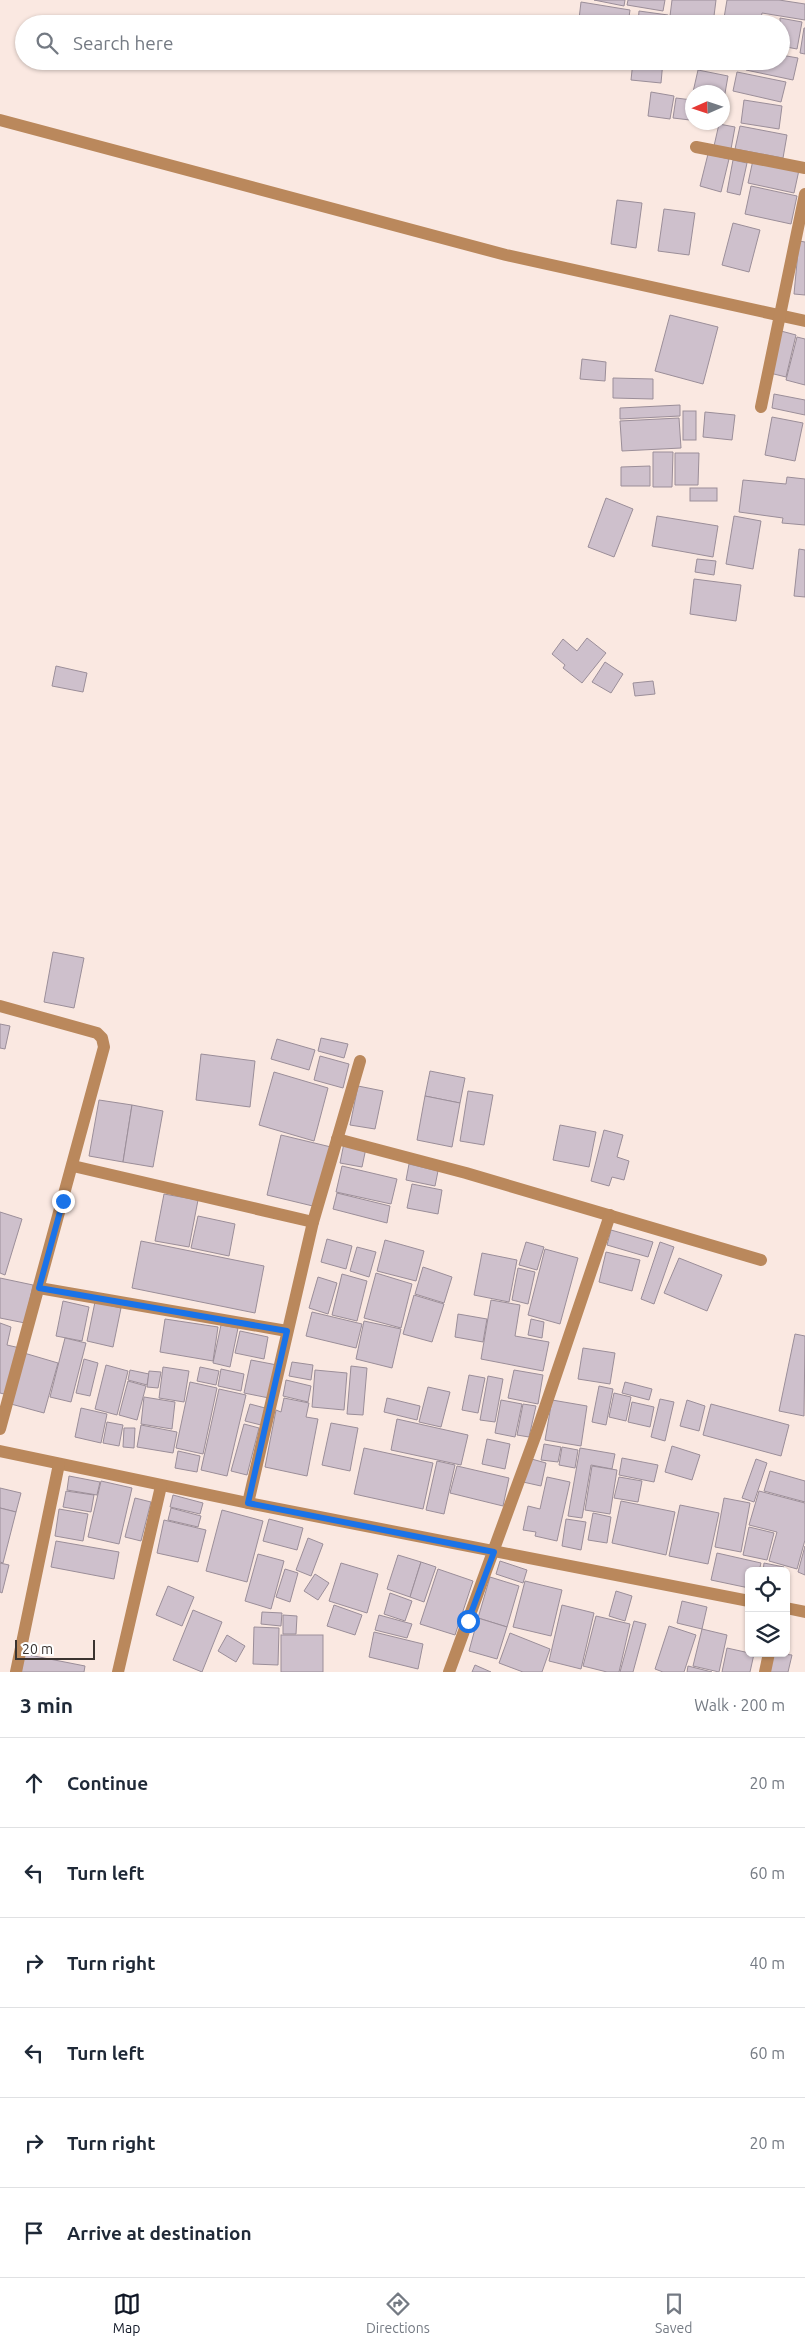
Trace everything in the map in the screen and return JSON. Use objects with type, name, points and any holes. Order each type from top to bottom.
[{"type":"street","points":[[0,120],[506,255],[805,321]]},
{"type":"street","points":[[696,147],[805,168]]},
{"type":"street","points":[[761,407],[778,316],[805,194]]},
{"type":"street","points":[[0,1006],[97,1033],[102,1038],[101,1062],[0,1429]]},
{"type":"street","points":[[248,1503],[313,1222],[360,1061]]},
{"type":"street","points":[[336,1139],[466,1173],[761,1260]]},
{"type":"street","points":[[73,1166],[313,1222]]},
{"type":"street","points":[[449,1672],[494,1552],[610,1215]]},
{"type":"street","points":[[39,1288],[287,1331]]},
{"type":"street","points":[[0,1451],[161,1486],[745,1600]]},
{"type":"street","points":[[16,1672],[59,1464]]},
{"type":"street","points":[[118,1672],[161,1486]]},
{"type":"street","points":[[790,1609],[805,1612]]},
{"type":"street","points":[[765,1672],[768,1657]]},
{"type":"building","points":[[594,0],[625,0],[624,6]]},
{"type":"building","points":[[628,0],[665,0],[663,11],[627,5]]},
{"type":"building","points":[[672,0],[716,0],[714,15],[670,15]]},
{"type":"building","points":[[727,0],[779,0],[805,4],[805,20],[790,18],[790,15],[762,13],[762,15],[724,15]]},
{"type":"building","points":[[581,2],[630,10],[629,15],[579,15]]},
{"type":"building","points":[[639,11],[668,15],[639,15]]},
{"type":"building","points":[[790,20],[802,22],[797,49],[790,48]]},
{"type":"building","points":[[805,28],[805,54],[800,53]]},
{"type":"building","points":[[790,57],[798,58],[793,80],[746,70],[790,70]]},
{"type":"building","points":[[632,70],[662,70],[661,83],[631,80]]},
{"type":"building","points":[[698,70],[728,76],[726,85],[695,85]]},
{"type":"building","points":[[737,72],[786,82],[781,102],[733,91]]},
{"type":"building","points":[[651,92],[674,96],[670,119],[648,116]]},
{"type":"building","points":[[676,98],[685,99],[685,119],[673,118]]},
{"type":"building","points":[[744,100],[782,106],[779,129],[741,123]]},
{"type":"building","points":[[730,126],[735,127],[731,149],[714,146],[718,130],[730,130]]},
{"type":"building","points":[[740,126],[787,135],[783,158],[735,149]]},
{"type":"building","points":[[708,154],[729,159],[721,192],[700,186]]},
{"type":"building","points":[[733,160],[747,163],[740,195],[727,192]]},
{"type":"building","points":[[753,160],[799,170],[794,193],[748,183]]},
{"type":"building","points":[[751,186],[797,196],[791,224],[745,214]]},
{"type":"building","points":[[617,200],[642,203],[636,248],[611,244]]},
{"type":"building","points":[[664,209],[695,213],[689,255],[658,251]]},
{"type":"building","points":[[733,223],[760,230],[749,272],[722,265]]},
{"type":"building","points":[[799,241],[805,242],[805,295],[794,294]]},
{"type":"building","points":[[670,315],[718,327],[703,384],[655,371]]},
{"type":"building","points":[[781,331],[796,335],[786,377],[770,373]]},
{"type":"building","points":[[797,337],[805,339],[805,385],[786,380]]},
{"type":"building","points":[[582,359],[606,362],[605,381],[580,379]]},
{"type":"building","points":[[613,378],[653,379],[653,399],[613,398]]},
{"type":"building","points":[[774,394],[805,400],[805,415],[772,408]]},
{"type":"building","points":[[680,405],[680,416],[620,419],[620,408]]},
{"type":"building","points":[[683,411],[696,411],[696,440],[683,440]]},
{"type":"building","points":[[705,412],[735,415],[732,440],[703,437]]},
{"type":"building","points":[[772,417],[803,423],[795,461],[765,455]]},
{"type":"building","points":[[679,418],[681,448],[622,451],[620,421]]},
{"type":"building","points":[[653,452],[673,452],[672,487],[653,487]]},
{"type":"building","points":[[675,453],[699,453],[698,485],[675,485]]},
{"type":"building","points":[[650,466],[650,486],[621,486],[621,467]]},
{"type":"building","points":[[787,477],[805,479],[805,525],[782,523],[783,518],[739,512],[743,480],[786,484]]},
{"type":"building","points":[[690,488],[717,488],[717,501],[690,501]]},
{"type":"building","points":[[606,498],[633,509],[614,557],[588,547]]},
{"type":"building","points":[[657,516],[718,526],[713,557],[652,546]]},
{"type":"building","points":[[734,516],[761,521],[753,569],[726,564]]},
{"type":"building","points":[[799,549],[805,550],[805,597],[794,596]]},
{"type":"building","points":[[697,559],[716,561],[714,575],[695,572]]},
{"type":"building","points":[[694,579],[741,585],[736,621],[690,614]]},
{"type":"building","points":[[587,638],[606,653],[582,683],[563,668],[565,665],[552,654],[563,639],[577,651]]},
{"type":"building","points":[[605,662],[623,674],[611,693],[592,682]]},
{"type":"building","points":[[56,666],[87,673],[83,692],[52,686]]},
{"type":"building","points":[[653,681],[655,694],[635,696],[633,683]]},
{"type":"building","points":[[53,952],[84,958],[74,1008],[44,1002]]},
{"type":"building","points":[[0,1024],[10,1026],[5,1049],[0,1048]]},
{"type":"building","points":[[321,1038],[348,1044],[344,1058],[318,1051]]},
{"type":"building","points":[[277,1039],[315,1050],[309,1070],[271,1059]]},
{"type":"building","points":[[201,1054],[255,1061],[250,1107],[196,1100]]},
{"type":"building","points":[[320,1056],[349,1064],[343,1088],[314,1080]]},
{"type":"building","points":[[430,1071],[465,1078],[460,1103],[425,1096]]},
{"type":"building","points":[[274,1072],[328,1088],[314,1141],[259,1125]]},
{"type":"building","points":[[358,1086],[383,1091],[375,1129],[350,1125]]},
{"type":"building","points":[[468,1091],[493,1095],[484,1145],[460,1141]]},
{"type":"building","points":[[425,1096],[460,1103],[452,1147],[417,1140]]},
{"type":"building","points":[[99,1100],[132,1105],[123,1162],[89,1156]]},
{"type":"building","points":[[132,1105],[163,1111],[153,1167],[123,1162]]},
{"type":"building","points":[[560,1125],[596,1132],[589,1167],[553,1160]]},
{"type":"building","points":[[604,1130],[623,1135],[617,1157],[629,1161],[624,1180],[612,1177],[609,1186],[591,1181]]},
{"type":"building","points":[[281,1135],[331,1147],[317,1207],[267,1195]]},
{"type":"building","points":[[344,1143],[366,1148],[362,1167],[340,1163]]},
{"type":"building","points":[[409,1164],[438,1171],[435,1186],[406,1180]]},
{"type":"building","points":[[342,1166],[397,1179],[391,1204],[336,1192]]},
{"type":"building","points":[[412,1184],[442,1190],[438,1214],[407,1208]]},
{"type":"building","points":[[337,1193],[390,1206],[387,1223],[333,1209]]},
{"type":"building","points":[[164,1194],[198,1200],[189,1247],[155,1241]]},
{"type":"building","points":[[0,1212],[22,1219],[5,1275],[0,1273]]},
{"type":"building","points":[[198,1216],[235,1224],[229,1256],[191,1248]]},
{"type":"building","points":[[611,1230],[653,1242],[648,1257],[607,1245]]},
{"type":"building","points":[[327,1239],[352,1246],[346,1269],[321,1262]]},
{"type":"building","points":[[385,1240],[424,1251],[416,1281],[377,1271]]},
{"type":"building","points":[[141,1241],[264,1266],[255,1313],[132,1288]]},
{"type":"building","points":[[526,1242],[544,1247],[537,1270],[519,1265]]},
{"type":"building","points":[[660,1242],[674,1247],[654,1304],[641,1299]]},
{"type":"building","points":[[357,1247],[376,1252],[369,1277],[350,1271]]},
{"type":"building","points":[[545,1249],[578,1258],[560,1324],[528,1315]]},
{"type":"building","points":[[606,1252],[640,1260],[632,1291],[599,1282]]},
{"type":"building","points":[[482,1253],[517,1260],[509,1302],[474,1295]]},
{"type":"building","points":[[679,1258],[722,1275],[707,1311],[664,1293]]},
{"type":"building","points":[[423,1267],[452,1277],[444,1303],[415,1294]]},
{"type":"building","points":[[518,1268],[535,1272],[528,1304],[512,1300]]},
{"type":"building","points":[[376,1273],[412,1284],[401,1328],[364,1318]]},
{"type":"building","points":[[342,1274],[367,1281],[357,1321],[332,1315]]},
{"type":"building","points":[[318,1277],[337,1283],[328,1314],[309,1308]]},
{"type":"building","points":[[0,1278],[33,1285],[25,1323],[0,1318]]},
{"type":"building","points":[[414,1295],[444,1304],[432,1342],[403,1334]]},
{"type":"building","points":[[491,1300],[520,1305],[515,1336],[549,1342],[543,1371],[481,1359]]},
{"type":"building","points":[[63,1301],[89,1307],[82,1341],[56,1336]]},
{"type":"building","points":[[95,1302],[121,1308],[113,1347],[87,1341]]},
{"type":"building","points":[[312,1312],[362,1324],[356,1348],[306,1336]]},
{"type":"building","points":[[458,1314],[487,1319],[483,1342],[455,1337]]},
{"type":"building","points":[[165,1319],[218,1327],[213,1361],[160,1352]]},
{"type":"building","points":[[531,1319],[544,1322],[542,1338],[528,1335]]},
{"type":"building","points":[[364,1321],[401,1329],[392,1368],[356,1359]]},
{"type":"building","points":[[0,1323],[11,1327],[7,1345],[20,1348],[8,1395],[0,1393]]},
{"type":"building","points":[[221,1325],[238,1328],[230,1367],[213,1363]]},
{"type":"building","points":[[240,1331],[268,1337],[264,1359],[235,1353]]},
{"type":"building","points":[[795,1334],[805,1336],[804,1416],[779,1411]]},
{"type":"building","points":[[65,1338],[86,1343],[71,1402],[50,1397]]},
{"type":"building","points":[[583,1348],[615,1353],[610,1384],[578,1379]]},
{"type":"building","points":[[24,1353],[58,1363],[44,1413],[11,1404]]},
{"type":"building","points":[[84,1359],[98,1363],[90,1396],[76,1393]]},
{"type":"building","points":[[251,1360],[277,1365],[269,1398],[244,1393]]},
{"type":"building","points":[[292,1362],[313,1365],[311,1380],[289,1376]]},
{"type":"building","points":[[106,1365],[128,1371],[117,1415],[95,1409]]},
{"type":"building","points":[[351,1366],[367,1368],[363,1415],[347,1414]]},
{"type":"building","points":[[163,1367],[189,1371],[184,1402],[159,1398]]},
{"type":"building","points":[[200,1367],[219,1371],[216,1385],[197,1381]]},
{"type":"building","points":[[221,1369],[244,1374],[241,1391],[218,1386]]},
{"type":"building","points":[[130,1370],[149,1374],[147,1385],[128,1380]]},
{"type":"building","points":[[315,1370],[347,1373],[344,1410],[312,1407]]},
{"type":"building","points":[[514,1370],[543,1375],[538,1404],[508,1398]]},
{"type":"building","points":[[149,1371],[161,1372],[158,1388],[147,1387]]},
{"type":"building","points":[[469,1375],[485,1378],[478,1413],[462,1410]]},
{"type":"building","points":[[488,1376],[503,1379],[495,1422],[480,1420]]},
{"type":"building","points":[[286,1380],[311,1386],[308,1402],[283,1396]]},
{"type":"building","points":[[128,1381],[146,1386],[137,1420],[119,1415]]},
{"type":"building","points":[[190,1382],[217,1388],[203,1454],[176,1448]]},
{"type":"building","points":[[625,1382],[652,1389],[649,1400],[622,1393]]},
{"type":"building","points":[[599,1386],[613,1389],[606,1425],[592,1422]]},
{"type":"building","points":[[428,1387],[450,1392],[441,1427],[419,1422]]},
{"type":"building","points":[[219,1389],[246,1395],[227,1476],[201,1470]]},
{"type":"building","points":[[614,1393],[631,1397],[626,1421],[609,1417]]},
{"type":"building","points":[[144,1397],[175,1402],[172,1429],[141,1424]]},
{"type":"building","points":[[284,1398],[309,1403],[306,1417],[318,1419],[307,1476],[265,1467],[276,1410],[281,1412]]},
{"type":"building","points":[[387,1398],[420,1406],[417,1420],[384,1412]]},
{"type":"building","points":[[660,1399],[674,1402],[665,1441],[651,1437]]},
{"type":"building","points":[[501,1400],[522,1404],[515,1437],[495,1433]]},
{"type":"building","points":[[552,1400],[587,1406],[581,1446],[545,1440]]},
{"type":"building","points":[[687,1400],[705,1406],[699,1431],[680,1426]]},
{"type":"building","points":[[632,1402],[654,1407],[650,1427],[628,1422]]},
{"type":"building","points":[[250,1404],[265,1408],[261,1425],[245,1421]]},
{"type":"building","points":[[523,1404],[536,1406],[529,1437],[517,1435]]},
{"type":"building","points":[[711,1404],[789,1425],[781,1456],[703,1435]]},
{"type":"building","points":[[81,1408],[107,1414],[101,1443],[75,1437]]},
{"type":"building","points":[[397,1419],[468,1435],[461,1465],[391,1450]]},
{"type":"building","points":[[107,1422],[123,1425],[119,1446],[103,1443]]},
{"type":"building","points":[[331,1423],[358,1428],[350,1471],[322,1465]]},
{"type":"building","points":[[244,1424],[259,1428],[247,1475],[231,1471]]},
{"type":"building","points":[[141,1425],[177,1432],[173,1453],[137,1447]]},
{"type":"building","points":[[124,1428],[135,1428],[134,1448],[123,1447]]},
{"type":"building","points":[[487,1439],[510,1444],[505,1469],[482,1464]]},
{"type":"building","points":[[544,1444],[561,1447],[558,1462],[541,1460]]},
{"type":"building","points":[[672,1446],[700,1455],[692,1480],[665,1472]]},
{"type":"building","points":[[562,1447],[578,1450],[575,1468],[559,1465]]},
{"type":"building","points":[[364,1448],[433,1463],[423,1509],[354,1494]]},
{"type":"building","points":[[580,1448],[615,1454],[612,1469],[591,1465],[582,1518],[568,1516]]},
{"type":"building","points":[[178,1451],[200,1456],[197,1472],[175,1468]]},
{"type":"building","points":[[528,1458],[546,1463],[541,1486],[523,1482]]},
{"type":"building","points":[[622,1458],[658,1465],[654,1482],[619,1475]]},
{"type":"building","points":[[756,1459],[767,1463],[754,1502],[742,1498]]},
{"type":"building","points":[[437,1461],[455,1465],[444,1514],[426,1510]]},
{"type":"building","points":[[457,1466],[509,1478],[503,1506],[450,1493]]},
{"type":"building","points":[[592,1466],[617,1470],[610,1514],[585,1510]]},
{"type":"building","points":[[770,1471],[805,1481],[805,1502],[764,1491]]},
{"type":"building","points":[[69,1476],[100,1482],[97,1495],[67,1490]]},
{"type":"building","points":[[547,1477],[570,1482],[557,1541],[535,1536],[536,1532],[523,1530],[528,1506],[540,1509]]},
{"type":"building","points":[[619,1477],[642,1481],[638,1502],[614,1498]]},
{"type":"building","points":[[101,1481],[132,1488],[119,1544],[88,1537]]},
{"type":"building","points":[[0,1488],[21,1493],[16,1512],[0,1508]]},
{"type":"building","points":[[66,1491],[94,1495],[91,1512],[63,1507]]},
{"type":"building","points":[[759,1491],[805,1503],[805,1540],[797,1569],[769,1561],[777,1532],[749,1525]]},
{"type":"building","points":[[173,1495],[203,1503],[200,1514],[170,1507]]},
{"type":"building","points":[[135,1498],[151,1502],[141,1541],[125,1537]]},
{"type":"building","points":[[724,1498],[750,1503],[741,1552],[715,1547]]},
{"type":"building","points":[[621,1501],[675,1512],[666,1555],[612,1543]]},
{"type":"building","points":[[680,1505],[719,1513],[708,1564],[669,1556]]},
{"type":"building","points":[[0,1508],[16,1512],[3,1563],[0,1562]]},
{"type":"building","points":[[171,1508],[201,1516],[198,1527],[168,1520]]},
{"type":"building","points":[[59,1509],[88,1514],[83,1541],[55,1536]]},
{"type":"building","points":[[222,1510],[263,1521],[247,1582],[206,1571]]},
{"type":"building","points":[[593,1513],[611,1517],[607,1543],[588,1540]]},
{"type":"building","points":[[269,1519],[303,1528],[297,1550],[263,1541]]},
{"type":"building","points":[[566,1519],[586,1522],[581,1550],[562,1546]]},
{"type":"building","points":[[164,1520],[206,1530],[198,1562],[157,1553]]},
{"type":"building","points":[[749,1527],[774,1533],[767,1560],[743,1555]]},
{"type":"building","points":[[308,1538],[323,1544],[311,1576],[296,1570]]},
{"type":"building","points":[[56,1541],[119,1552],[114,1579],[51,1567]]},
{"type":"building","points":[[805,1546],[805,1575],[798,1572]]},
{"type":"building","points":[[717,1553],[761,1563],[760,1567],[745,1567],[745,1587],[711,1580]]},
{"type":"building","points":[[258,1554],[284,1561],[271,1609],[245,1601]]},
{"type":"building","points":[[398,1555],[421,1562],[410,1597],[387,1589]]},
{"type":"building","points":[[500,1561],[527,1570],[523,1583],[496,1574]]},
{"type":"building","points":[[421,1562],[436,1567],[424,1602],[410,1597]]},
{"type":"building","points":[[0,1563],[9,1565],[2,1593],[0,1592]]},
{"type":"building","points":[[341,1563],[378,1574],[367,1613],[329,1601]]},
{"type":"building","points":[[764,1563],[784,1567],[764,1567]]},
{"type":"building","points":[[285,1569],[298,1573],[290,1602],[276,1597]]},
{"type":"building","points":[[438,1569],[473,1581],[455,1635],[420,1624]]},
{"type":"building","points":[[315,1574],[329,1583],[318,1600],[304,1591]]},
{"type":"building","points":[[490,1577],[519,1586],[507,1627],[478,1618]]},
{"type":"building","points":[[525,1581],[562,1590],[551,1636],[513,1627]]},
{"type":"building","points":[[168,1586],[194,1597],[182,1626],[156,1615]]},
{"type":"building","points":[[616,1591],[632,1596],[625,1621],[609,1616]]},
{"type":"building","points":[[390,1593],[412,1601],[405,1621],[384,1614]]},
{"type":"building","points":[[682,1601],[707,1607],[702,1629],[677,1623]]},
{"type":"building","points":[[334,1605],[362,1615],[355,1635],[327,1626]]},
{"type":"building","points":[[562,1605],[594,1613],[581,1669],[549,1661]]},
{"type":"building","points":[[193,1610],[222,1622],[202,1672],[173,1660]]},
{"type":"building","points":[[262,1612],[282,1613],[281,1626],[261,1624]]},
{"type":"building","points":[[283,1615],[297,1616],[296,1634],[283,1634]]},
{"type":"building","points":[[379,1615],[412,1624],[407,1638],[375,1630]]},
{"type":"building","points":[[596,1616],[630,1624],[619,1672],[607,1672],[583,1666]]},
{"type":"building","points":[[478,1618],[507,1627],[497,1659],[469,1651]]},
{"type":"building","points":[[634,1621],[646,1624],[633,1672],[620,1672]]},
{"type":"building","points":[[669,1626],[696,1635],[684,1672],[663,1672],[655,1669]]},
{"type":"building","points":[[254,1627],[279,1628],[278,1665],[253,1664]]},
{"type":"building","points":[[702,1629],[727,1635],[719,1672],[693,1666]]},
{"type":"building","points":[[374,1632],[423,1644],[418,1669],[369,1657]]},
{"type":"building","points":[[510,1633],[550,1649],[542,1672],[523,1672],[499,1663]]},
{"type":"building","points":[[227,1635],[245,1646],[236,1662],[218,1651]]},
{"type":"building","points":[[281,1635],[323,1635],[323,1672],[281,1672]]},
{"type":"building","points":[[727,1648],[745,1652],[745,1657],[753,1657],[750,1672],[722,1672]]},
{"type":"building","points":[[24,1654],[85,1666],[84,1672],[21,1672]]},
{"type":"building","points":[[790,1655],[792,1655],[788,1672],[768,1672],[771,1657],[790,1657]]},
{"type":"building","points":[[475,1665],[491,1672],[472,1672]]},
{"type":"building","points":[[688,1666],[712,1672],[687,1672]]},
{"type":"route","points":[[63,1201],[39,1288],[287,1331],[248,1503],[494,1552],[468,1621]]}]
